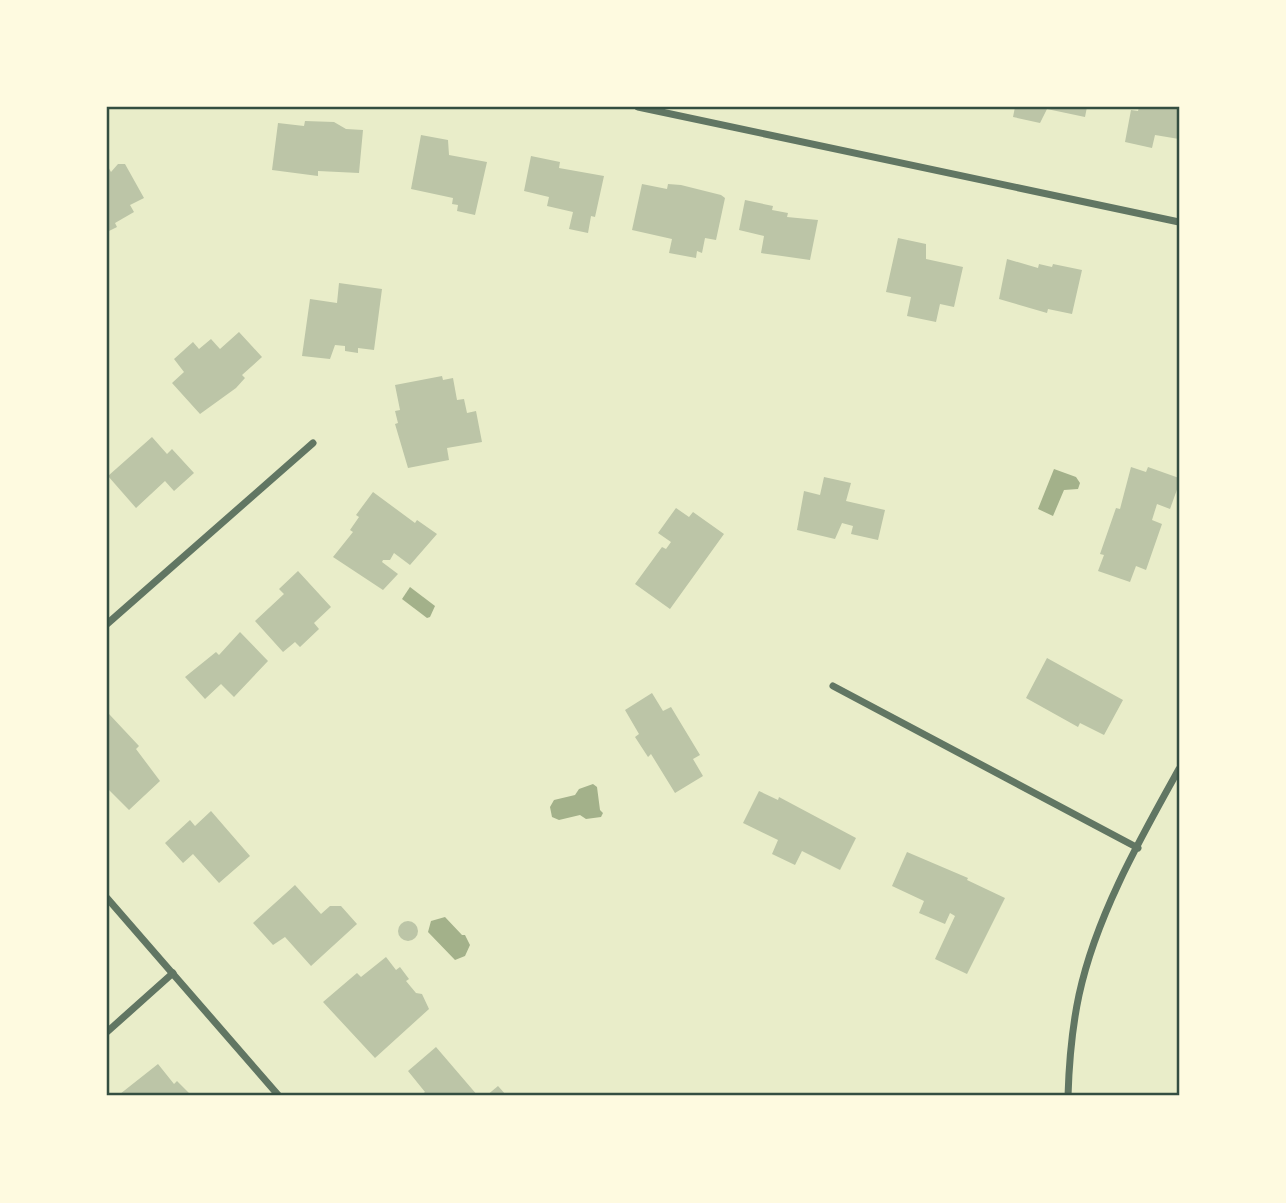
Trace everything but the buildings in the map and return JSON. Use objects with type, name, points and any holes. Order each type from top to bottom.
[{"type":"street","points":[[638,107],[681,111],[1179,222]]},
{"type":"street","points":[[107,624],[313,443]]},
{"type":"street","points":[[833,686],[1138,848]]},
{"type":"street","points":[[1068,1096],[1074,1026],[1082,984],[1099,932],[1179,769]]},
{"type":"street","points":[[107,898],[279,1096]]},
{"type":"street","points":[[107,1032],[173,973]]},
{"type":"shaded area","points":[[1054,469],[1076,477],[1080,483],[1078,489],[1064,490],[1053,516],[1038,509]]},
{"type":"shaded area","points":[[410,587],[435,606],[430,617],[427,618],[402,599]]},
{"type":"shaded area","points":[[593,784],[597,787],[600,810],[603,813],[601,817],[586,819],[580,815],[559,820],[552,817],[550,807],[554,800],[575,795],[579,789]]},
{"type":"shaded area","points":[[445,917],[465,935],[470,945],[465,956],[455,960],[428,932],[431,921]]}]
